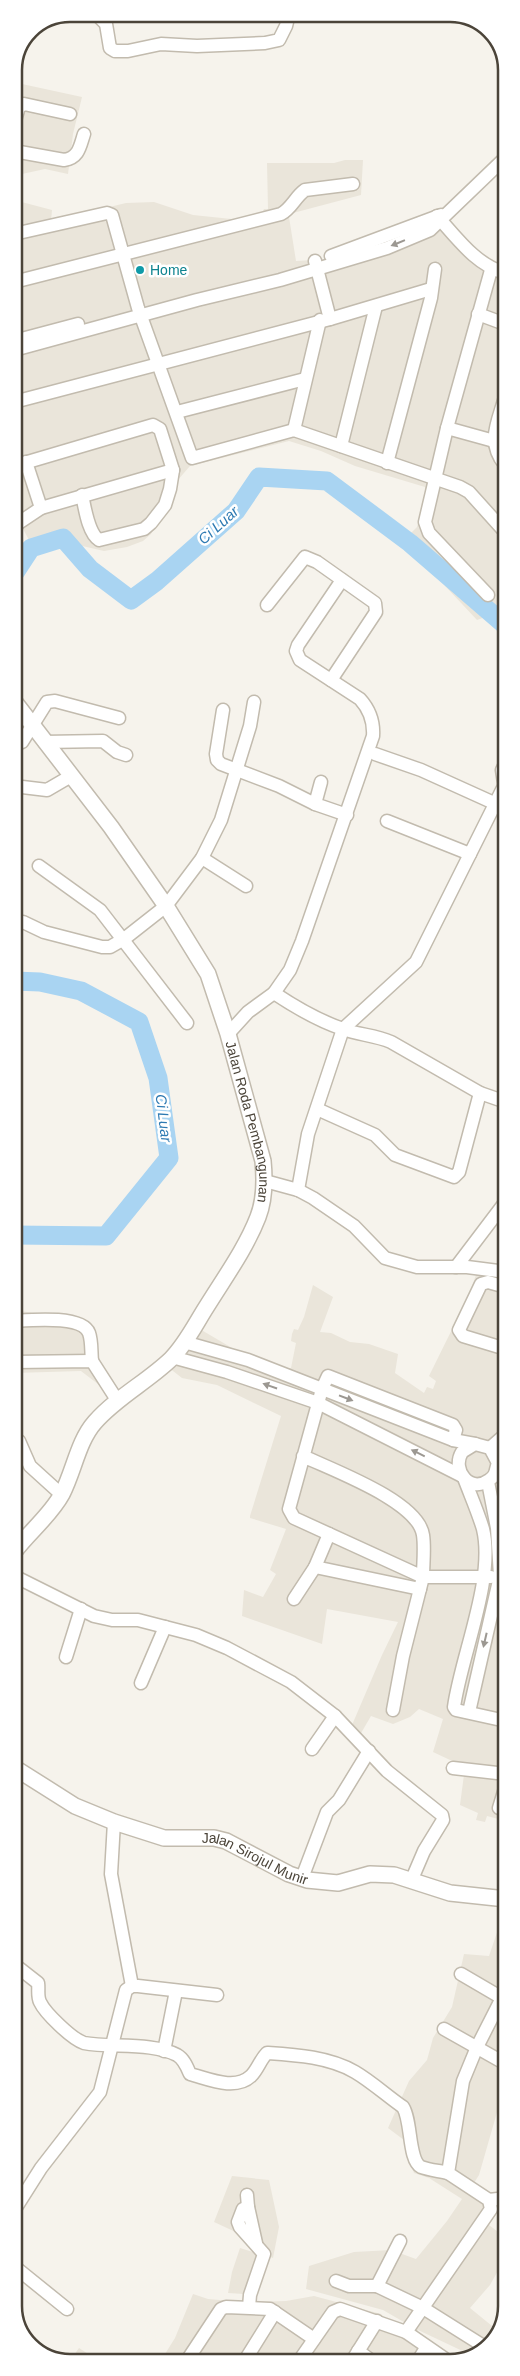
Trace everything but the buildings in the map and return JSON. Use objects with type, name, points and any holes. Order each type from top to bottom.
[{"type":"street","points":[[105,22],[110,48],[123,52],[161,44],[190,46],[265,43],[279,40],[287,23]]},
{"type":"street","points":[[22,105],[24,104],[70,114]]},
{"type":"street","points":[[22,152],[64,160],[70,159],[78,152],[84,134]]},
{"type":"street","points":[[22,347],[77,329],[316,264],[441,217],[498,164]]},
{"type":"street","points":[[22,280],[281,214],[293,206],[300,193],[305,190],[353,184]]},
{"type":"street","points":[[22,232],[110,213],[140,312],[192,458],[294,430],[460,487],[469,492],[498,524]]},
{"type":"street","points":[[441,217],[469,251],[492,270],[498,271]]},
{"type":"street","points":[[22,226],[36,229]]},
{"type":"street","points":[[294,430],[306,379],[325,320],[316,264]]},
{"type":"street","points":[[387,463],[431,298],[435,269]]},
{"type":"street","points":[[488,595],[426,528],[427,514],[447,428],[492,270]]},
{"type":"street","points":[[22,400],[431,290]]},
{"type":"street","points":[[341,446],[376,306]]},
{"type":"street","points":[[478,314],[498,321]]},
{"type":"street","points":[[22,339],[77,329]]},
{"type":"street","points":[[177,412],[306,379]]},
{"type":"street","points":[[22,463],[153,425],[160,429],[173,470],[170,490],[165,505],[151,523],[144,529],[102,541],[95,538],[82,496]]},
{"type":"street","points":[[447,428],[498,442]]},
{"type":"street","points":[[22,468],[42,508]]},
{"type":"street","points":[[22,521],[42,508],[173,470]]},
{"type":"street","points":[[268,605],[306,556],[311,557],[375,603],[377,609],[331,680]]},
{"type":"street","points":[[228,1034],[243,1016],[274,993],[290,970],[370,747],[373,727],[366,706],[300,660],[296,651],[298,645],[342,580]]},
{"type":"street","points":[[22,740],[33,726],[45,704],[50,701],[119,718]]},
{"type":"street","points":[[23,922],[44,932],[102,947],[110,947],[124,939],[166,906],[202,858],[221,820],[237,771],[254,702]]},
{"type":"street","points":[[223,710],[217,760],[237,771],[271,783],[315,804],[347,815]]},
{"type":"street","name":"Jalan Roda Pembangunan","points":[[22,711],[111,827],[166,906],[208,974],[228,1034],[263,1161],[265,1181],[258,1218],[238,1255],[184,1342],[172,1358],[117,1400],[94,1422],[62,1494],[49,1513],[22,1543]]},
{"type":"street","points":[[44,742],[103,741],[117,752],[126,755]]},
{"type":"street","points":[[375,754],[421,770],[494,803]]},
{"type":"street","points":[[22,787],[47,790],[71,776]]},
{"type":"street","points":[[315,804],[321,782]]},
{"type":"street","points":[[298,1190],[308,1134],[343,1029],[416,962],[498,795]]},
{"type":"street","points":[[387,821],[470,854]]},
{"type":"street","points":[[202,858],[246,886]]},
{"type":"street","points":[[39,866],[94,904],[124,939],[186,1023]]},
{"type":"street","points":[[274,993],[293,1005],[343,1029],[373,1035],[391,1042],[480,1093],[498,1099]]},
{"type":"street","points":[[317,1109],[375,1135],[395,1155],[454,1178],[459,1172],[480,1093]]},
{"type":"street","points":[[265,1181],[298,1190],[354,1226],[385,1258],[417,1267],[456,1267],[498,1271]]},
{"type":"street","points":[[456,1267],[498,1212]]},
{"type":"street","points":[[498,1285],[488,1282],[482,1284],[459,1330],[464,1336],[498,1347]]},
{"type":"street","points":[[22,1320],[51,1320],[80,1325],[89,1334],[92,1361],[117,1400]]},
{"type":"street","points":[[184,1342],[248,1360],[453,1440],[490,1448],[498,1455]]},
{"type":"street","points":[[172,1358],[227,1372],[318,1403],[475,1484],[488,1482],[496,1474],[498,1469]]},
{"type":"street","points":[[22,1362],[92,1361]]},
{"type":"street","points":[[322,1389],[302,1456],[289,1512],[294,1518],[329,1534],[421,1583]]},
{"type":"street","points":[[490,1448],[498,1441]]},
{"type":"street","points":[[475,1444],[466,1448],[460,1456],[458,1466],[483,1529],[483,1578],[454,1705],[456,1710],[498,1719]]},
{"type":"street","points":[[22,1446],[30,1466],[62,1494]]},
{"type":"street","points":[[302,1456],[391,1498],[416,1520],[423,1534],[421,1583],[393,1710]]},
{"type":"street","points":[[488,1482],[498,1536]]},
{"type":"street","points":[[483,1529],[497,1528]]},
{"type":"street","points":[[294,1599],[315,1567],[329,1534]]},
{"type":"street","points":[[315,1567],[421,1583],[498,1576]]},
{"type":"street","points":[[22,1580],[94,1616],[112,1620],[138,1620],[196,1635],[290,1682],[335,1716],[399,1782],[442,1815],[443,1820],[424,1851],[412,1879]]},
{"type":"street","points":[[468,1712],[498,1595]]},
{"type":"street","points":[[66,1657],[81,1609]]},
{"type":"street","points":[[141,1684],[165,1627]]},
{"type":"street","points":[[312,1749],[335,1716]]},
{"type":"street","points":[[302,1878],[327,1812],[339,1800],[369,1751]]},
{"type":"street","points":[[453,1768],[498,1773]]},
{"type":"street","name":"Jalan Sirojul Munir","points":[[22,1773],[75,1806],[114,1822],[164,1838],[214,1838],[302,1878],[338,1883],[380,1874],[412,1879],[450,1893],[498,1898]]},
{"type":"street","points":[[114,1822],[111,1874],[132,1986]]},
{"type":"street","points":[[22,1970],[35,1978],[38,1983],[38,1997],[43,2008],[75,2039],[84,2043],[164,2051],[177,2055],[184,2062],[190,2074],[235,2084],[246,2080],[253,2074],[268,2053],[312,2057],[338,2064],[366,2079],[403,2108],[408,2118],[413,2155],[417,2164],[422,2167],[448,2172],[489,2200],[498,2199]]},
{"type":"street","points":[[461,1974],[498,1991]]},
{"type":"street","points":[[22,2198],[41,2168],[95,2101],[103,2082],[126,1990],[132,1986],[217,1995]]},
{"type":"street","points":[[164,2051],[176,1991]]},
{"type":"street","points":[[448,2172],[463,2081],[477,2047],[498,2006]]},
{"type":"street","points":[[444,2029],[498,2059]]},
{"type":"street","points":[[415,2319],[491,2209],[489,2200]]},
{"type":"street","points":[[248,2201],[256,2243],[264,2254],[250,2301]]},
{"type":"street","points":[[377,2286],[400,2241]]},
{"type":"street","points":[[22,2273],[67,2309]]},
{"type":"street","points":[[336,2281],[349,2286],[377,2286],[415,2319],[478,2344]]},
{"type":"street","points":[[192,2353],[223,2308],[250,2301],[276,2312],[314,2339]]},
{"type":"street","points":[[304,2354],[336,2310],[343,2310],[377,2321],[415,2319]]},
{"type":"street","points":[[249,2353],[276,2312]]},
{"type":"street","points":[[415,2319],[426,2348],[436,2354]]},
{"type":"street","points":[[356,2354],[377,2321]]},
{"type":"street","points":[[422,2354],[426,2348]]},
{"type":"shaded area","points":[[22,84],[82,97],[73,134],[68,174],[45,169],[22,174]]},
{"type":"shaded area","points":[[345,160],[363,160],[361,195],[293,213],[289,217],[296,261],[313,260],[314,265],[443,214],[479,255],[498,266],[498,624],[488,616],[477,620],[403,541],[417,527],[426,492],[425,487],[355,466],[321,451],[289,441],[190,466],[177,481],[151,534],[143,541],[127,547],[104,551],[52,539],[29,540],[22,527],[22,202],[52,210],[51,221],[126,203],[154,202],[193,215],[241,220],[261,215],[264,209],[268,209],[267,163],[334,163]]},
{"type":"shaded area","points":[[476,1275],[498,1280],[498,1819],[487,1816],[485,1822],[476,1820],[478,1813],[460,1805],[465,1767],[433,1752],[443,1719],[419,1709],[410,1717],[393,1724],[371,1716],[357,1740],[349,1732],[398,1622],[327,1609],[322,1644],[242,1616],[244,1590],[263,1597],[276,1574],[270,1570],[286,1529],[250,1518],[281,1416],[217,1385],[182,1378],[164,1364],[193,1325],[232,1348],[263,1363],[277,1368],[291,1368],[296,1343],[291,1341],[292,1334],[294,1329],[298,1330],[304,1317],[313,1285],[333,1297],[320,1332],[331,1333],[350,1342],[369,1344],[398,1354],[395,1373],[424,1393],[427,1387],[433,1389],[436,1381],[429,1376],[468,1297]]},
{"type":"shaded area","points":[[22,1311],[65,1318],[79,1324],[93,1352],[114,1386],[118,1388],[111,1394],[81,1371],[22,1373]]},
{"type":"shaded area","points":[[498,1930],[498,2109],[479,2175],[474,2183],[498,2197],[498,2211],[489,2225],[498,2232],[498,2271],[490,2285],[470,2308],[493,2327],[488,2335],[481,2342],[464,2351],[418,2330],[415,2336],[435,2354],[165,2353],[175,2338],[193,2294],[208,2299],[243,2302],[244,2294],[228,2293],[232,2272],[240,2248],[259,2254],[242,2235],[214,2222],[232,2176],[269,2180],[279,2227],[273,2258],[268,2256],[254,2302],[286,2301],[314,2296],[381,2314],[398,2331],[409,2325],[383,2310],[306,2289],[309,2266],[354,2252],[391,2250],[416,2259],[462,2199],[429,2178],[414,2173],[409,2161],[412,2146],[388,2128],[409,2081],[427,2060],[433,2038],[452,2007],[464,1954],[489,1956]]},
{"type":"shaded area","points":[[79,2348],[87,2353],[75,2353]]},
{"type":"waterway","name":"Ci Luar","points":[[22,562],[31,548],[63,538],[90,569],[131,600],[157,581],[236,511],[259,477],[327,481],[410,543],[498,619]]},
{"type":"waterway","name":"Ci Luar","points":[[22,981],[40,982],[81,991],[139,1022],[158,1078],[169,1158],[106,1236],[22,1235]]},
{"type":"place","name":"Home","points":[[140,270]]}]
